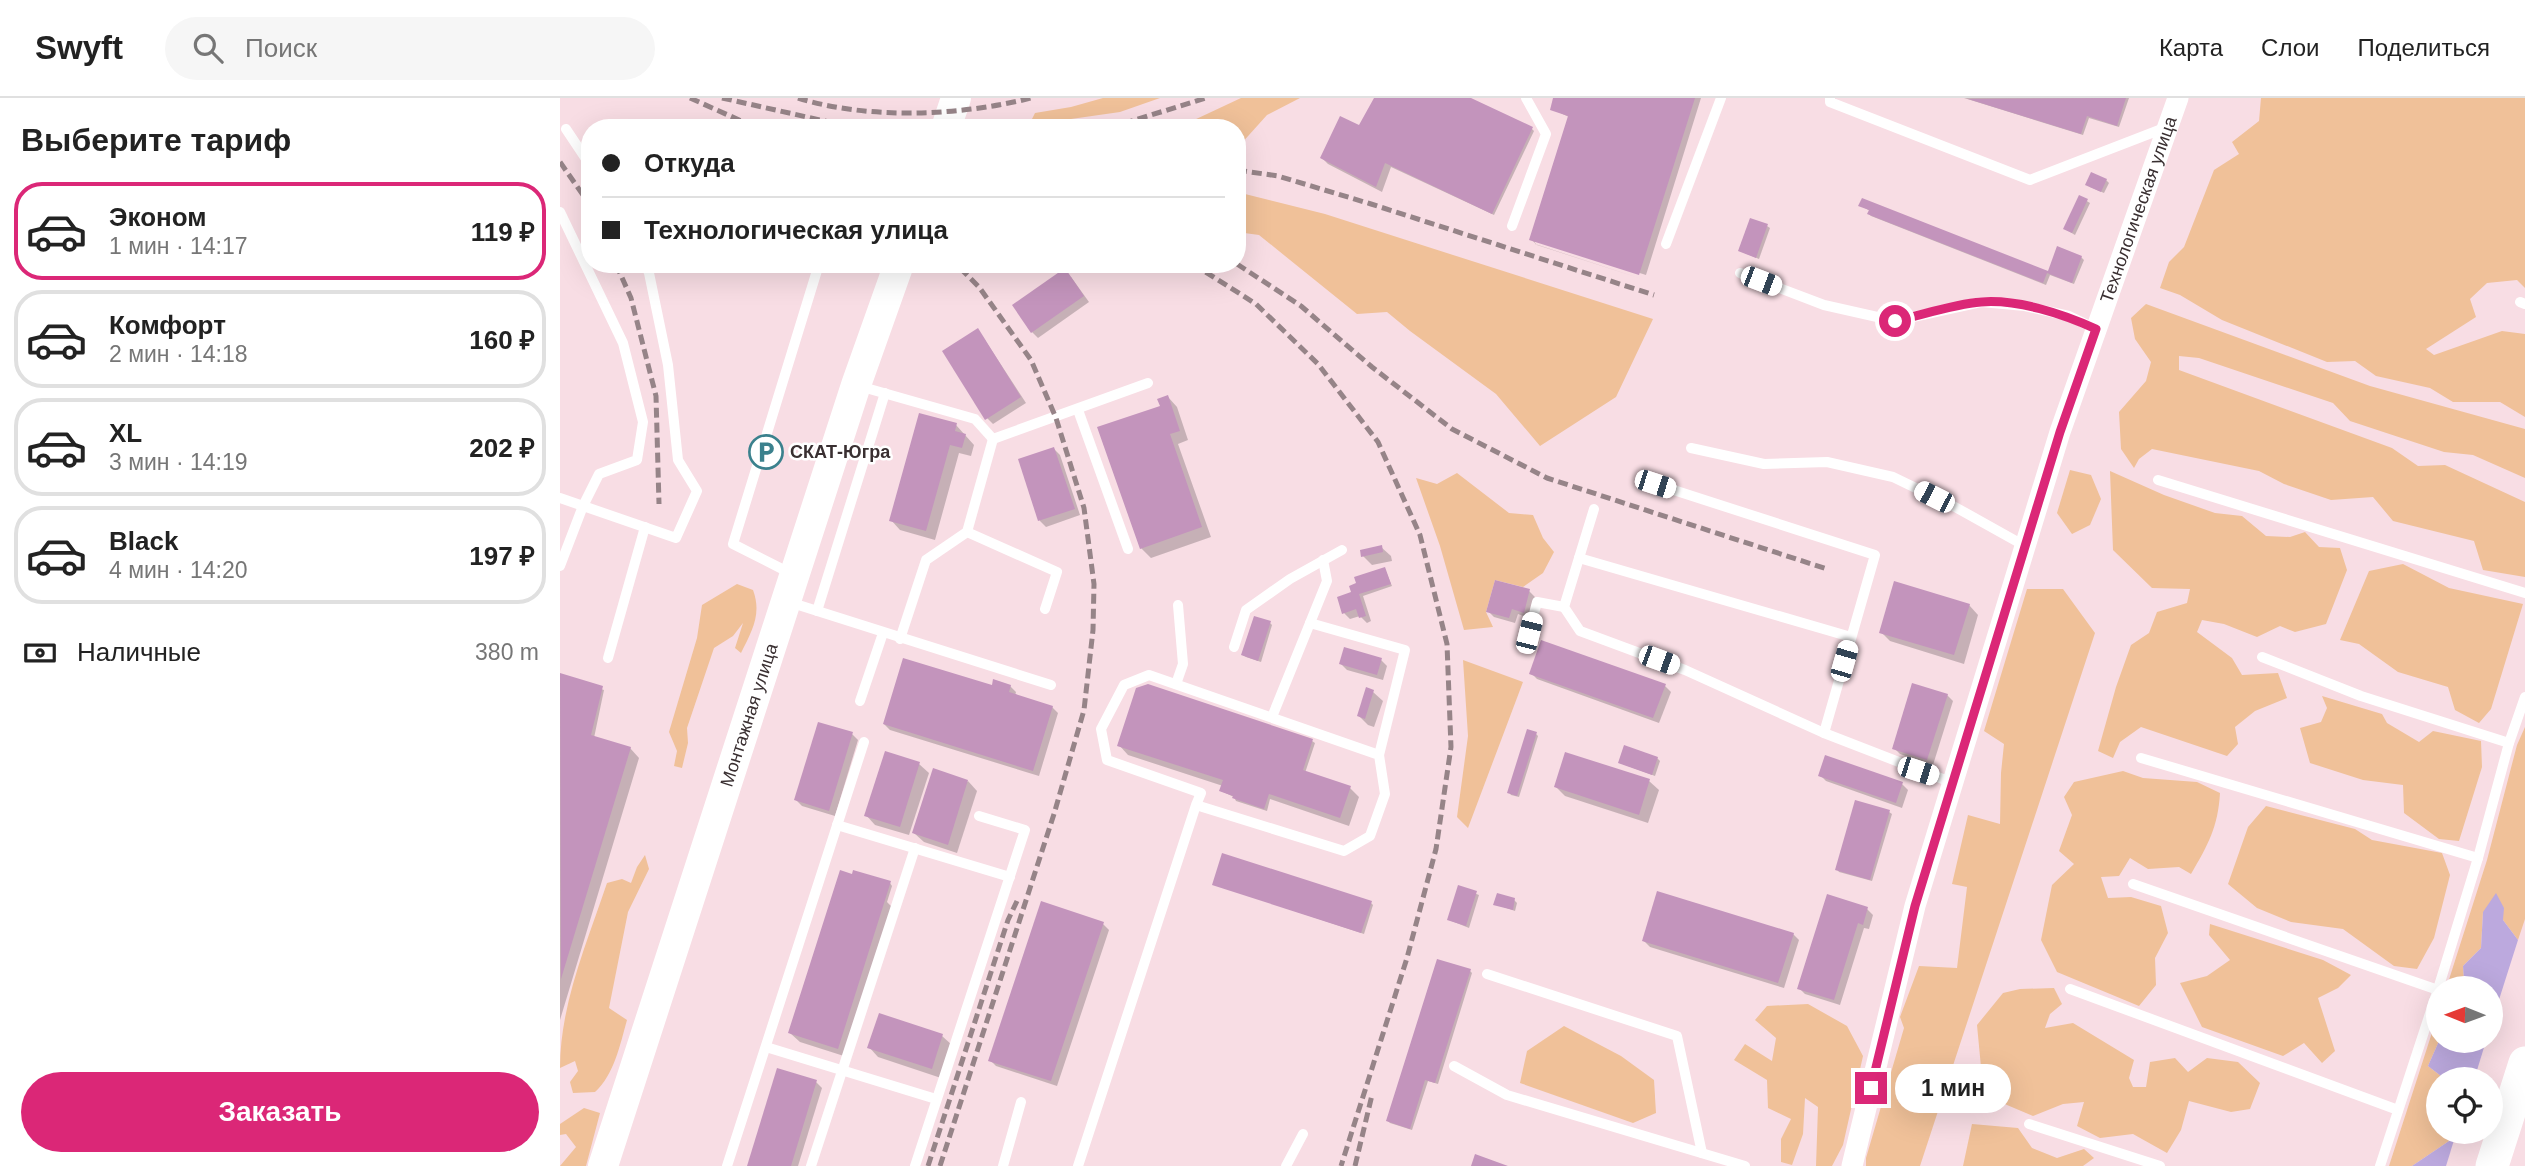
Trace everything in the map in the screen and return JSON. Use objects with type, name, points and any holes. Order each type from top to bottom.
[{"type":"main road","points":[[2492,1166],[2519,1102],[2525,1063]]},
{"type":"street","points":[[949,119],[956,98]]},
{"type":"street","name":"Технологическая улица","points":[[1852,1166],[1915,906],[2060,432],[2178,98]]},
{"type":"street","name":"Монтажная улица","points":[[603,1166],[856,385],[896,273]]},
{"type":"lane","points":[[1512,226],[1546,134],[1526,98]]},
{"type":"lane","points":[[1666,244],[1721,98]]},
{"type":"lane","points":[[1830,98],[1830,102],[2030,180],[2168,127]]},
{"type":"lane","points":[[566,130],[581,152]]},
{"type":"lane","points":[[560,212],[581,256]]},
{"type":"lane","points":[[560,566],[583,506],[599,474],[637,460],[643,422],[623,343],[589,273]]},
{"type":"lane","points":[[560,498],[676,538],[696,491],[678,460],[668,365],[649,273]]},
{"type":"lane","points":[[816,273],[733,544],[817,611],[1051,685]]},
{"type":"lane","points":[[1740,273],[1824,305],[1895,321],[1981,302],[2025,306],[2069,316],[2096,329]]},
{"type":"lane","points":[[993,439],[1148,383]]},
{"type":"lane","points":[[856,385],[975,419],[993,439]]},
{"type":"lane","points":[[817,611],[885,393]]},
{"type":"lane","points":[[1078,410],[1128,549]]},
{"type":"lane","points":[[900,639],[926,560],[967,532],[993,439]]},
{"type":"lane","points":[[1691,448],[1764,464],[1826,462],[1894,477],[2025,546]]},
{"type":"lane","points":[[2158,480],[2525,593]]},
{"type":"lane","points":[[1655,484],[1875,555],[1824,733]]},
{"type":"lane","points":[[1564,607],[1594,509]]},
{"type":"lane","points":[[608,658],[645,527]]},
{"type":"lane","points":[[967,532],[1057,572],[1045,609]]},
{"type":"lane","points":[[1234,647],[1246,610],[1290,579],[1342,550]]},
{"type":"lane","points":[[1579,558],[1851,637]]},
{"type":"lane","points":[[1272,717],[1327,581],[1323,561]]},
{"type":"lane","points":[[1529,633],[1537,602],[1564,607],[1580,632],[1685,670],[1824,733],[1953,783]]},
{"type":"lane","points":[[1176,684],[1183,664],[1178,605]]},
{"type":"lane","points":[[1196,805],[1343,851],[1370,835],[1385,794],[1379,755],[1405,650],[1310,623]]},
{"type":"lane","points":[[860,701],[883,633]]},
{"type":"lane","points":[[2262,657],[2361,696],[2509,743]]},
{"type":"lane","points":[[1078,1166],[1201,793],[1107,760],[1101,729],[1124,685],[1149,675],[1379,755]]},
{"type":"lane","points":[[2442,976],[2509,743],[2525,697]]},
{"type":"lane","points":[[727,1166],[864,742]]},
{"type":"lane","points":[[2141,758],[2478,858]]},
{"type":"lane","points":[[915,1166],[1025,830],[979,816]]},
{"type":"lane","points":[[837,825],[1010,877]]},
{"type":"lane","points":[[811,1166],[915,848]]},
{"type":"lane","points":[[2133,884],[2426,985]]},
{"type":"lane","points":[[1487,974],[1677,1036],[1702,1153]]},
{"type":"lane","points":[[2070,989],[2398,1110]]},
{"type":"lane","points":[[2380,1166],[2426,1025]]},
{"type":"lane","points":[[766,1047],[936,1100]]},
{"type":"lane","points":[[1454,1066],[1507,1095],[1745,1166]]},
{"type":"lane","points":[[1003,1166],[1021,1102]]},
{"type":"lane","points":[[2029,1124],[2160,1166]]},
{"type":"lane","points":[[1286,1166],[1303,1134]]},
{"type":"shaded area","points":[[1103,98],[1160,98],[1120,112],[1071,119],[1032,119],[1035,113]]},
{"type":"shaded area","points":[[1241,98],[1300,98],[1267,115],[1246,138],[1246,119],[1196,119]]},
{"type":"shaded area","points":[[2261,98],[2525,98],[2525,288],[2517,280],[2487,283],[2470,299],[2476,317],[2426,349],[2434,355],[2502,331],[2525,334],[2525,417],[2500,402],[2453,402],[2430,388],[2376,376],[2355,361],[2327,362],[2222,320],[2180,295],[2160,288],[2169,262],[2184,247],[2214,170],[2239,154],[2232,142],[2259,121]]},
{"type":"shaded area","points":[[1246,194],[1325,214],[1653,319],[1616,397],[1540,446],[1496,394],[1387,312],[1357,314],[1259,235],[1246,233]]},
{"type":"shaded area","points":[[2146,304],[2370,386],[2525,429],[2525,478],[2473,455],[2444,452],[2350,421],[2333,403],[2199,358],[2179,356],[2179,370],[2392,448],[2418,466],[2445,465],[2525,502],[2525,577],[2483,570],[2474,541],[2393,521],[2373,497],[2331,500],[2284,484],[2259,471],[2152,449],[2139,459],[2134,468],[2121,449],[2119,412],[2146,381],[2151,362],[2135,339],[2131,318]]},
{"type":"shaded area","points":[[2070,470],[2091,475],[2101,499],[2090,525],[2072,534],[2057,513]]},
{"type":"shaded area","points":[[2110,471],[2164,495],[2215,513],[2242,516],[2266,536],[2290,537],[2305,532],[2319,547],[2340,548],[2347,570],[2326,624],[2295,632],[2280,626],[2257,637],[2224,624],[2202,620],[2197,632],[2232,658],[2242,675],[2278,673],[2287,698],[2255,711],[2235,727],[2238,744],[2227,756],[2141,727],[2120,742],[2113,758],[2098,751],[2131,645],[2149,633],[2157,612],[2187,603],[2190,589],[2152,588],[2113,550]]},
{"type":"shaded area","points":[[1457,473],[1509,513],[1533,515],[1543,538],[1554,552],[1543,573],[1523,587],[1495,580],[1486,612],[1493,627],[1464,630],[1440,546],[1416,478],[1437,484]]},
{"type":"shaded area","points":[[2403,564],[2449,588],[2523,604],[2491,709],[2479,723],[2455,710],[2448,687],[2398,672],[2359,644],[2340,640],[2369,571]]},
{"type":"shaded area","points":[[737,584],[753,590],[756,599],[752,630],[741,653],[735,648],[743,623],[733,636],[714,648],[687,728],[688,743],[682,768],[674,766],[677,751],[669,732],[697,638],[702,605]]},
{"type":"shaded area","points":[[2027,589],[2063,589],[2095,633],[1920,1166],[1866,1166],[1866,1158],[1904,1028],[1900,1017],[1919,966],[1957,968],[1967,887],[1952,884],[1968,815],[2000,824],[2004,744],[1984,731]]},
{"type":"shaded area","points":[[1463,660],[1523,682],[1468,828],[1457,817],[1468,736]]},
{"type":"shaded area","points":[[2322,696],[2382,714],[2387,723],[2419,742],[2433,731],[2481,741],[2482,767],[2459,841],[2439,839],[2404,813],[2403,785],[2363,780],[2310,763],[2300,728],[2321,722],[2327,708]]},
{"type":"shaded area","points":[[2525,727],[2525,919],[2518,940],[2503,920],[2483,912],[2481,948],[2463,966],[2464,976],[2450,976],[2487,860],[2517,745]]},
{"type":"shaded area","points":[[2123,771],[2143,778],[2197,782],[2220,793],[2211,835],[2191,874],[2179,867],[2148,869],[2130,858],[2119,876],[2101,877],[2108,898],[2131,897],[2161,906],[2168,933],[2155,958],[2156,985],[2139,1006],[2057,972],[2041,940],[2052,885],[2074,864],[2059,851],[2072,815],[2064,797],[2074,782]]},
{"type":"shaded area","points":[[2266,806],[2355,829],[2372,840],[2442,853],[2450,875],[2434,938],[2417,969],[2394,966],[2343,929],[2291,922],[2257,908],[2228,884],[2248,827]]},
{"type":"shaded area","points":[[645,855],[649,869],[628,912],[609,1008],[627,1020],[619,1049],[607,1077],[595,1092],[573,1093],[570,1082],[578,1071],[575,1061],[560,1068],[561,1044],[576,974],[607,883],[622,879],[631,883]]},
{"type":"shaded area","points":[[2496,893],[2504,908],[2503,920],[2518,940],[2503,987],[2503,976],[2464,976],[2463,966],[2481,948],[2483,912]]},
{"type":"shaded area","points":[[2210,924],[2323,960],[2351,975],[2338,988],[2318,998],[2335,1051],[2322,1063],[2304,1043],[2283,1056],[2202,1027],[2180,983],[2207,976],[2230,960],[2209,935]]},
{"type":"shaded area","points":[[2054,988],[2062,1004],[2050,1014],[2045,1028],[2073,1023],[2134,1060],[2129,1078],[2133,1087],[2146,1087],[2150,1062],[2175,1058],[2188,1072],[2207,1058],[2238,1062],[2260,1083],[2250,1109],[2231,1112],[2189,1101],[2181,1130],[2167,1153],[2133,1134],[2100,1138],[2077,1126],[2084,1102],[2063,1104],[2033,1116],[1980,1090],[1977,1025],[2003,993],[2020,989]]},
{"type":"shaded area","points":[[1808,1004],[1847,1026],[1863,1056],[1843,1145],[1832,1166],[1816,1166],[1818,1107],[1805,1098],[1803,1134],[1792,1165],[1781,1162],[1781,1139],[1791,1119],[1768,1108],[1767,1080],[1734,1060],[1745,1044],[1772,1061],[1776,1038],[1755,1020],[1767,1006]]},
{"type":"shaded area","points":[[1564,1026],[1621,1056],[1654,1080],[1656,1113],[1633,1123],[1520,1083],[1527,1051]]},
{"type":"shaded area","points":[[2426,1051],[2426,1054],[2433,1054],[2429,1067],[2426,1067],[2426,1144],[2445,1144],[2412,1166],[2389,1166]]},
{"type":"shaded area","points":[[2433,1054],[2482,1054],[2478,1067],[2428,1066]]},
{"type":"shaded area","points":[[584,1108],[600,1113],[586,1166],[560,1166],[576,1147],[566,1134],[560,1135],[560,1124]]},
{"type":"shaded area","points":[[1972,1124],[2018,1128],[2032,1148],[2057,1158],[2084,1149],[2094,1158],[2083,1166],[1963,1166]]},
{"type":"shaded area","points":[[2445,1144],[2453,1144],[2446,1166],[2412,1166]]},
{"type":"building","points":[[1374,98],[1471,98],[1533,127],[1492,214],[1385,163],[1376,187],[1320,158],[1340,116],[1359,125]]},
{"type":"building","points":[[1553,98],[1695,98],[1639,275],[1529,240],[1568,116],[1550,110]]},
{"type":"building","points":[[2126,98],[2117,126],[2087,116],[2081,134],[1968,99]]},
{"type":"building","points":[[2091,172],[2107,179],[2101,192],[2085,185]]},
{"type":"building","points":[[2079,195],[2088,199],[2072,233],[2063,229]]},
{"type":"building","points":[[1862,198],[2048,271],[2057,246],[2082,256],[2072,283],[2047,273],[2043,283],[1867,214],[1869,210],[1858,206]]},
{"type":"building","points":[[1750,218],[1768,224],[1756,258],[1738,251]]},
{"type":"building","points":[[1058,273],[1068,273],[1084,296],[1031,333],[1012,305]]},
{"type":"building","points":[[978,328],[1021,397],[985,420],[942,351]]},
{"type":"building","points":[[1168,395],[1180,431],[1170,434],[1202,527],[1140,549],[1097,427],[1160,406],[1157,399]]},
{"type":"building","points":[[919,413],[957,423],[955,431],[966,434],[962,448],[950,445],[926,531],[889,521]]},
{"type":"building","points":[[1054,447],[1075,509],[1038,521],[1018,459]]},
{"type":"building","points":[[1382,545],[1383,552],[1361,557],[1360,550]]},
{"type":"building","points":[[1385,567],[1391,584],[1359,594],[1366,616],[1359,618],[1356,609],[1342,614],[1337,597],[1351,592],[1349,586],[1356,583],[1354,577]]},
{"type":"building","points":[[1495,580],[1530,589],[1524,613],[1512,609],[1509,618],[1486,612]]},
{"type":"building","points":[[1894,581],[1970,604],[1954,655],[1879,633]]},
{"type":"building","points":[[1254,616],[1271,621],[1258,661],[1241,655]]},
{"type":"building","points":[[1541,640],[1666,684],[1653,718],[1529,674]]},
{"type":"building","points":[[1344,647],[1382,658],[1377,675],[1339,664]]},
{"type":"building","points":[[903,658],[992,685],[993,679],[1011,685],[1009,692],[1053,706],[1033,771],[883,724]]},
{"type":"building","points":[[560,673],[603,686],[591,735],[631,747],[561,979]]},
{"type":"building","points":[[1912,683],[1948,694],[1927,760],[1892,749]]},
{"type":"building","points":[[1148,684],[1313,739],[1303,770],[1351,786],[1340,818],[1269,794],[1264,809],[1219,791],[1223,780],[1117,746],[1136,688]]},
{"type":"building","points":[[1366,687],[1374,690],[1365,719],[1357,716]]},
{"type":"building","points":[[818,722],[853,732],[829,811],[794,800]]},
{"type":"building","points":[[1527,729],[1537,732],[1517,796],[1507,793]]},
{"type":"building","points":[[1624,745],[1658,757],[1652,775],[1618,763]]},
{"type":"building","points":[[885,751],[920,762],[900,827],[864,816]]},
{"type":"building","points":[[1565,752],[1650,779],[1639,815],[1554,787]]},
{"type":"building","points":[[1825,755],[1903,782],[1896,803],[1818,776]]},
{"type":"building","points":[[933,768],[968,780],[948,845],[912,833]]},
{"type":"building","points":[[1855,800],[1890,810],[1870,880],[1835,870]]},
{"type":"building","points":[[1222,853],[1372,901],[1361,933],[1212,885]]},
{"type":"building","points":[[840,870],[852,874],[853,870],[891,881],[838,1049],[788,1033]]},
{"type":"building","points":[[1458,885],[1477,891],[1466,926],[1447,920]]},
{"type":"building","points":[[1657,891],[1794,933],[1778,983],[1642,941]]},
{"type":"building","points":[[1497,893],[1515,898],[1513,910],[1493,905]]},
{"type":"building","points":[[1827,894],[1868,907],[1863,925],[1858,923],[1834,1000],[1797,989]]},
{"type":"building","points":[[1041,901],[1104,922],[1051,1081],[988,1061]]},
{"type":"building","points":[[1437,959],[1471,969],[1435,1083],[1425,1080],[1410,1129],[1386,1121]]},
{"type":"building","points":[[879,1013],[943,1034],[932,1069],[867,1048]]},
{"type":"building","points":[[777,1068],[817,1080],[791,1166],[747,1166]]},
{"type":"building","points":[[1475,1154],[1508,1166],[1471,1166]]},
{"type":"railway","points":[[690,98],[737,119]]},
{"type":"railway","points":[[722,98],[816,119]]},
{"type":"railway","points":[[798,98],[854,110],[914,113],[974,109],[1031,98]]},
{"type":"railway","points":[[1138,119],[1206,98]]},
{"type":"railway","points":[[560,162],[581,192]]},
{"type":"railway","points":[[1246,171],[1278,176],[1371,204],[1654,295]]},
{"type":"railway","points":[[1246,270],[1301,306],[1372,367],[1452,429],[1547,478],[1827,569]]},
{"type":"railway","points":[[620,273],[631,298],[656,396],[659,504]]},
{"type":"railway","points":[[940,1166],[1054,814],[1084,710],[1093,630],[1094,584],[1084,508],[1056,418],[1031,360],[979,287],[965,273]]},
{"type":"railway","points":[[1207,273],[1256,304],[1318,364],[1378,442],[1420,535],[1447,644],[1451,747],[1436,849],[1407,958],[1341,1166]]},
{"type":"railway","points":[[928,1166],[1008,920],[1017,901]]},
{"type":"railway","points":[[1355,1166],[1372,1095]]},
{"type":"place","name":"СКАТ-Югра","points":[[766,452]]},
{"type":"route","points":[[1871,1088],[1915,906],[2060,432],[2096,329],[2069,316],[2025,306],[1981,302],[1895,321]]}]
